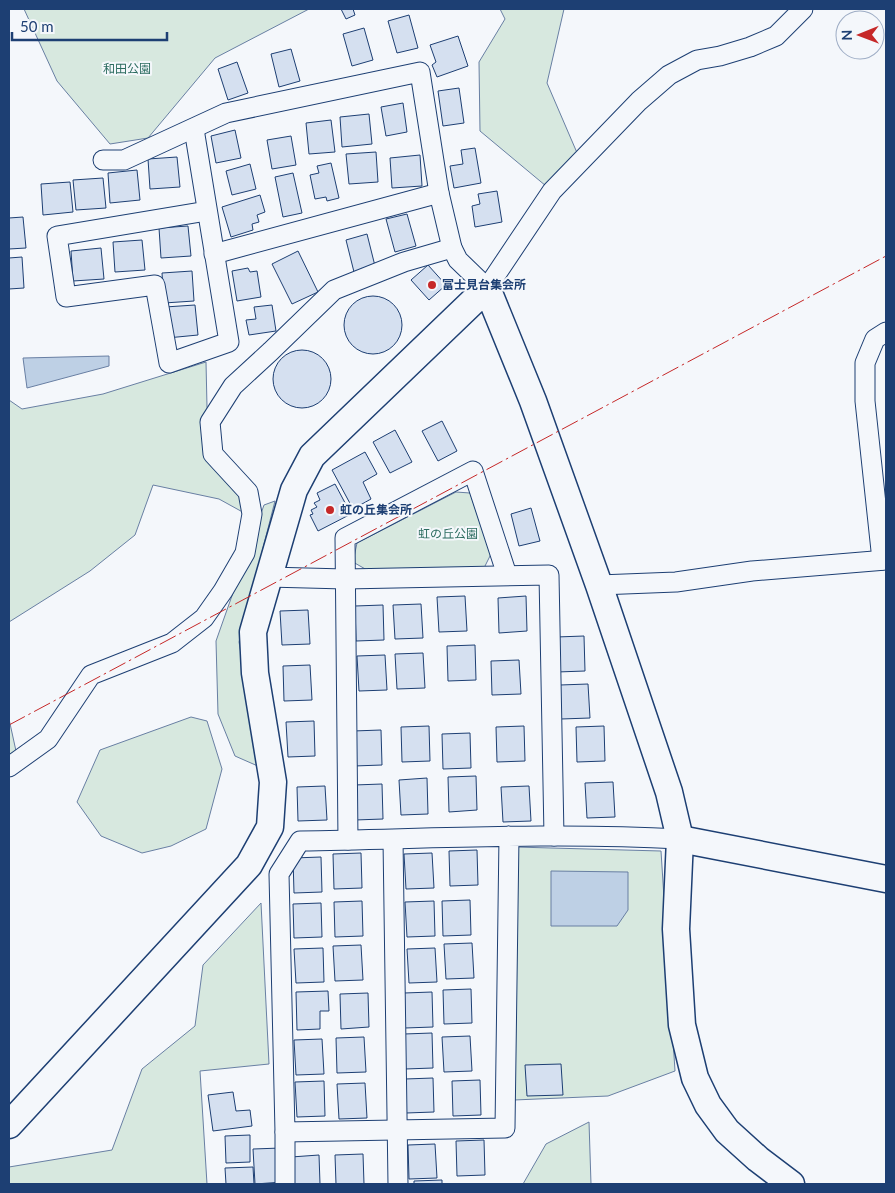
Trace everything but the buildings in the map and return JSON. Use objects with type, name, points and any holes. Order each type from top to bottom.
[{"type":"street","points":[[9,1125],[249,865],[270,826],[273,782],[255,673],[253,632],[294,490],[312,456],[487,288],[552,191],[639,101],[669,75],[697,60],[720,56],[750,47],[776,36],[803,9]]},
{"type":"street","points":[[103,160],[124,160],[226,113],[420,72],[439,193],[452,248],[458,260],[487,288],[533,401],[599,585],[669,792],[680,839],[676,929],[682,1025],[695,1078],[708,1105],[727,1131],[758,1160],[792,1184]]},
{"type":"street","points":[[194,129],[208,211],[214,254],[229,342],[169,363],[155,285],[66,297],[57,236],[208,211]]},
{"type":"street","points":[[214,254],[439,193]]},
{"type":"street","points":[[9,767],[48,739],[91,675],[172,643],[204,618],[227,584],[245,553],[252,514],[248,492],[213,454],[210,422],[233,386],[334,290],[404,262],[452,248]]},
{"type":"street","points":[[599,585],[676,582],[752,571],[884,560],[865,401],[865,363],[875,339],[886,332]]},
{"type":"street","points":[[348,840],[344,538],[473,471],[508,575]]},
{"type":"street","points":[[268,577],[345,579],[549,575],[554,836]]},
{"type":"street","points":[[285,1132],[505,1128],[509,836]]},
{"type":"street","points":[[285,1184],[279,874],[300,841],[509,836],[680,839],[886,878]]},
{"type":"street","points":[[393,840],[398,1184]]},
{"type":"green space","name":"和田公園","points":[[24,9],[309,9],[215,58],[148,138],[110,144],[57,81]]},
{"type":"green space","points":[[500,9],[564,9],[547,83],[581,162],[552,191],[480,131],[479,62],[505,19]]},
{"type":"green space","points":[[206,362],[207,407],[223,462],[248,515],[219,499],[153,485],[135,535],[90,571],[9,622],[9,400],[22,409],[103,394]]},
{"type":"green space","name":"虹の丘公園","points":[[456,492],[470,493],[491,554],[484,568],[367,570],[353,562],[357,543]]},
{"type":"green space","points":[[275,501],[239,642],[260,767],[235,756],[218,714],[216,641],[264,505]]},
{"type":"green space","points":[[191,717],[207,721],[222,769],[206,829],[171,846],[142,853],[101,836],[77,802],[100,750]]},
{"type":"green space","points":[[9,719],[16,751],[9,756]]},
{"type":"green space","points":[[515,847],[661,851],[675,1071],[608,1096],[514,1100]]},
{"type":"green space","points":[[261,903],[269,1064],[200,1071],[207,1184],[9,1184],[9,1167],[112,1150],[142,1069],[195,1026],[203,965]]},
{"type":"green space","points":[[589,1122],[591,1184],[523,1184],[546,1144]]},
{"type":"water","points":[[109,356],[109,366],[27,388],[23,358]]},
{"type":"water","points":[[551,871],[628,872],[628,910],[617,926],[551,926]]},
{"type":"power","points":[[9,725],[886,256]]},
{"type":"place","name":"富士見台集会所","points":[[432,285]]},
{"type":"place","name":"虹の丘集会所","points":[[330,510]]}]
